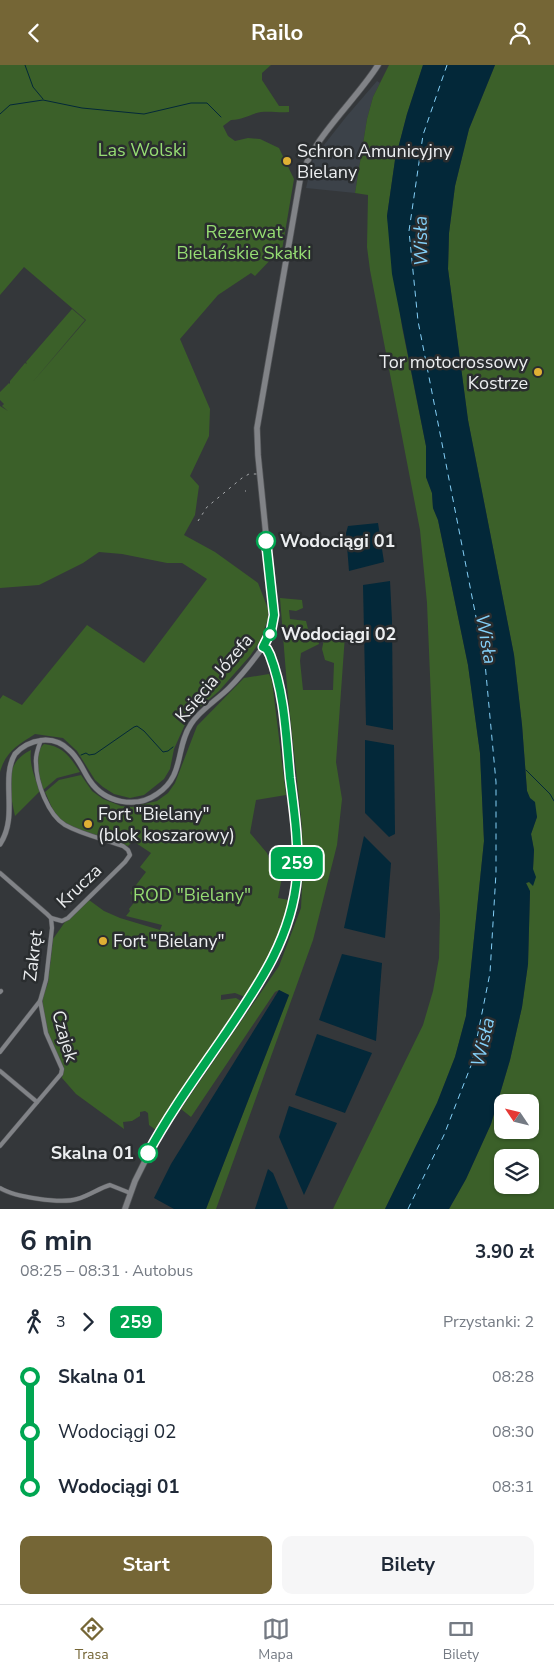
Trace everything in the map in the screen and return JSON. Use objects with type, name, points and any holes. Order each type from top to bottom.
[{"type":"main road","name":"Księcia Józefa","points":[[263,647],[274,621],[274,604],[256,431],[300,179],[313,150],[378,65]]},
{"type":"main road","points":[[126,1209],[130,1193],[158,1136],[266,972],[282,940],[288,922],[297,877],[296,823],[282,693],[272,660],[267,649],[263,647]]},
{"type":"street","name":"Księcia Józefa","points":[[41,740],[52,741],[70,750],[90,783],[108,797],[128,803],[145,800],[157,795],[172,779],[179,763],[183,742],[191,724],[203,710],[230,687],[263,647]]},
{"type":"street","points":[[0,844],[8,824],[4,783],[6,770],[10,760],[19,750],[28,744],[41,740]]},
{"type":"street","name":"Krucza","points":[[41,740],[36,754],[36,772],[42,792],[53,815],[64,824],[79,831],[123,846],[130,855],[125,863],[68,918],[62,921],[50,918]]},
{"type":"street","name":"Zakręt","points":[[0,873],[48,914],[52,928],[47,971],[40,1001],[0,1052]]},
{"type":"street","name":"Czajek","points":[[0,1146],[61,1074],[62,1069],[46,1033],[40,1001]]},
{"type":"street","points":[[0,1071],[37,1103]]},
{"type":"street","points":[[0,1188],[13,1195],[66,1201],[79,1199],[110,1185],[130,1193]]},
{"type":"shaded area","points":[[377,81],[380,83],[373,97],[367,119],[355,193],[306,188],[313,159]]},
{"type":"green space","points":[[0,65],[271,65],[262,73],[262,80],[279,106],[289,106],[289,112],[261,112],[231,120],[223,126],[228,136],[235,141],[248,138],[260,139],[279,148],[294,179],[281,256],[275,255],[255,276],[251,273],[218,295],[180,339],[210,409],[209,436],[190,476],[199,486],[195,515],[184,535],[215,552],[258,583],[268,609],[268,619],[260,641],[250,656],[219,691],[187,720],[174,749],[170,769],[164,779],[144,795],[130,798],[114,794],[95,780],[77,751],[63,738],[35,734],[18,745],[9,754],[0,772],[0,699],[3,695],[22,705],[87,625],[144,663],[207,579],[182,563],[167,563],[122,554],[99,552],[83,563],[39,585],[0,588],[0,406],[8,411],[2,406],[4,404],[0,400],[0,392],[10,384],[10,381],[25,363],[27,364],[26,362],[72,309],[85,320],[31,384],[86,320],[24,267],[0,295]]},
{"type":"green space","points":[[389,65],[423,65],[395,160],[387,216],[402,327],[426,446],[426,477],[432,493],[433,508],[438,520],[468,665],[480,753],[484,841],[466,1016],[455,1057],[437,1103],[385,1209],[333,1209],[423,1025],[433,991],[439,958],[440,915],[427,603],[420,530],[370,270],[367,247],[368,195],[355,193],[367,119],[373,97]]},
{"type":"green space","points":[[495,65],[554,65],[554,1209],[449,1209],[466,1179],[494,1114],[494,1139],[539,1139],[539,1094],[500,1094],[522,1007],[528,964],[530,892],[526,883],[529,882],[533,869],[534,850],[531,834],[537,817],[527,791],[514,655],[468,420],[448,269],[449,233],[455,186],[469,129]]},
{"type":"green space","points":[[280,598],[302,600],[303,608],[296,611],[289,610],[290,619],[306,621],[308,629],[317,634],[319,644],[301,653],[303,690],[333,690],[334,663],[325,660],[322,649],[325,634],[345,635],[336,762],[342,799],[337,845],[313,940],[216,1209],[206,1209],[289,995],[279,990],[275,992],[191,1117],[181,1109],[279,966],[301,908],[303,869],[302,827]]},
{"type":"green space","name":"ROD \"Bielany\"","points":[[269,674],[272,681],[286,795],[256,800],[250,833],[267,853],[273,870],[282,877],[278,898],[289,900],[279,939],[265,967],[245,997],[235,993],[221,995],[221,1000],[236,998],[241,1001],[156,1130],[149,1125],[148,1113],[145,1111],[140,1112],[140,1116],[132,1121],[123,1122],[124,1129],[76,1094],[62,1078],[64,1068],[49,1042],[45,1027],[42,999],[48,983],[53,939],[65,922],[89,900],[104,911],[120,918],[160,930],[162,925],[126,916],[136,900],[130,893],[146,872],[140,867],[151,853],[133,841],[128,846],[72,827],[58,817],[45,792],[59,780],[81,775],[92,791],[103,799],[121,806],[132,807],[157,801],[168,793],[175,783],[197,726],[244,678]]},
{"type":"green space","points":[[44,744],[61,750],[80,772],[57,778],[43,790],[37,759],[40,749]]},
{"type":"green space","points":[[31,750],[34,776],[40,791],[15,816],[10,788],[12,770],[22,756]]},
{"type":"water","name":"Wisła","points":[[423,65],[495,65],[469,129],[455,186],[449,233],[448,269],[468,420],[514,655],[527,791],[530,798],[535,802],[537,817],[531,834],[534,850],[533,869],[536,877],[533,886],[529,882],[526,883],[530,891],[528,964],[522,1007],[500,1094],[494,1094],[494,1114],[491,1124],[466,1179],[449,1209],[385,1209],[437,1103],[455,1057],[466,1016],[484,841],[480,753],[468,665],[438,520],[433,508],[432,493],[426,477],[426,446],[392,274],[387,216],[395,160]]},
{"type":"water","points":[[378,523],[384,562],[349,571],[346,533],[348,526]]},
{"type":"water","points":[[390,581],[393,730],[366,725],[363,585]]},
{"type":"water","points":[[365,740],[394,745],[395,834],[389,837],[365,813]]},
{"type":"water","points":[[364,836],[391,863],[385,938],[344,928]]},
{"type":"water","points":[[342,954],[382,963],[376,1041],[319,1020]]},
{"type":"water","points":[[279,990],[289,995],[206,1209],[174,1209],[154,1198],[171,1164]]},
{"type":"water","points":[[317,1034],[372,1053],[345,1113],[295,1095]]},
{"type":"water","points":[[289,1106],[337,1123],[304,1195],[279,1137]]},
{"type":"water","points":[[268,1169],[273,1173],[288,1209],[255,1209]]},
{"type":"waterway","points":[[25,65],[33,87],[43,99]]},
{"type":"waterway","points":[[0,114],[10,105],[43,100],[82,108],[144,114],[191,103],[207,103],[221,117]]},
{"type":"waterway","points":[[81,755],[86,753],[89,755],[95,754],[137,726],[163,752],[173,747]]},
{"type":"waterway","points":[[526,770],[550,794],[554,801]]},
{"type":"ferry route","points":[[408,1209],[444,1135],[472,1063],[490,973],[496,873],[496,782],[485,663],[418,321],[409,231],[423,135],[447,65]]},
{"type":"railway","points":[[198,521],[207,507],[242,478],[249,474],[257,474]]},
{"type":"bus line","name":"259","points":[[148,1153],[168,1119],[266,972],[282,940],[293,900],[297,877],[296,823],[282,693],[270,655],[267,649],[263,647],[274,621],[273,591],[266,541]]},
{"type":"place","name":"Schron Amunicyjny Bielany","points":[[287,161]]},
{"type":"place","name":"Tor motocrossowy Kostrze","points":[[538,372]]},
{"type":"place","name":"Wodociągi 01","points":[[266,541]]},
{"type":"place","name":"Wodociągi 02","points":[[270,634]]},
{"type":"place","name":"Fort \"Bielany\" (blok koszarowy)","points":[[88,824]]},
{"type":"place","name":"Fort \"Bielany\"","points":[[103,941]]},
{"type":"place","name":"Skalna 01","points":[[148,1153]]},
{"type":"park label","name":"Las Wolski","points":[[142,150]]},
{"type":"park label","name":"Rezerwat Bielańskie Skałki","points":[[244,242]]}]
